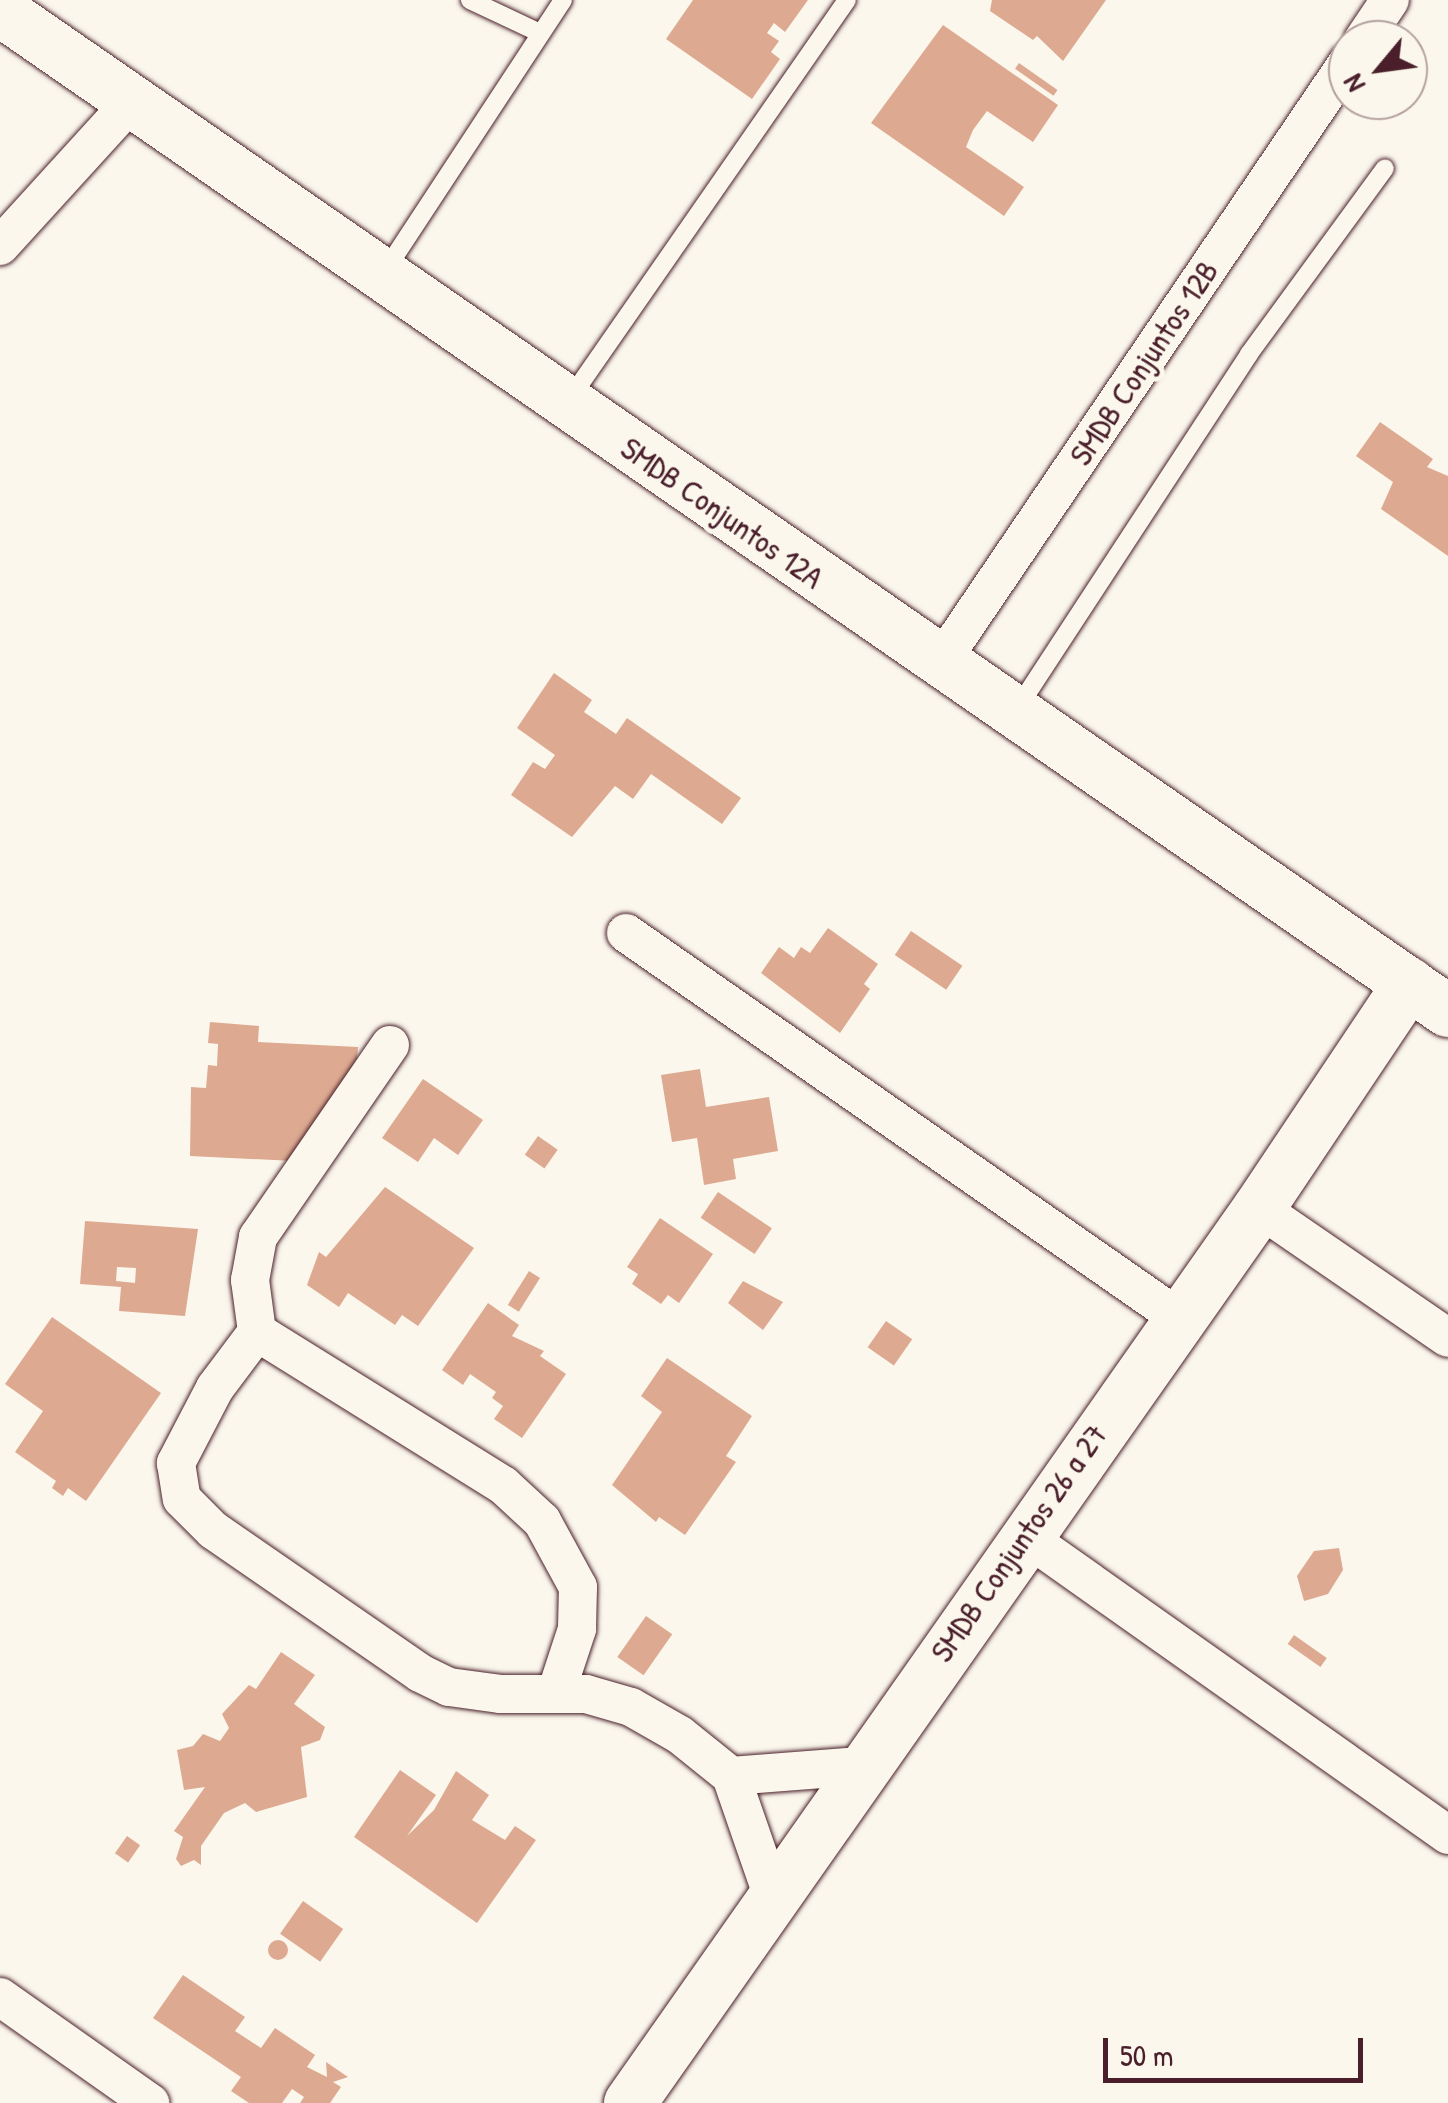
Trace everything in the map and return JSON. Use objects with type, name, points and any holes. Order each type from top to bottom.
[{"type":"street","name":"SMDB Conjuntos 12A","points":[[0,10],[128,104],[382,274],[940,664],[1428,998]]},
{"type":"street","name":"SMDB Conjuntos 12B","points":[[940,664],[1328,92]]},
{"type":"street","points":[[0,246],[128,104]]},
{"type":"street","points":[[626,933],[1179,1318]]},
{"type":"street","name":"SMDB Conjuntos 26 a 27","points":[[630,2103],[861,1766],[1179,1318],[1259,1208],[1428,998]]},
{"type":"street","points":[[390,1045],[258,1237],[250,1280],[257,1332],[216,1388],[176,1463],[182,1499],[192,1512],[420,1673],[450,1687],[500,1694],[557,1690],[631,1706],[731,1776],[773,1897]]},
{"type":"street","points":[[1259,1208],[1448,1338]]},
{"type":"street","points":[[257,1332],[503,1485],[542,1521],[578,1587],[578,1628],[557,1690]]},
{"type":"street","points":[[1025,1536],[1448,1835]]},
{"type":"street","points":[[731,1776],[861,1766]]},
{"type":"street","points":[[0,1997],[150,2103]]},
{"type":"lane","points":[[470,0],[540,33]]},
{"type":"lane","points":[[382,274],[563,0]]},
{"type":"lane","points":[[566,405],[847,0]]},
{"type":"lane","points":[[1014,714],[1249,354],[1385,168]]},
{"type":"building","points":[[693,0],[808,0],[785,32],[774,23],[767,33],[779,41],[771,52],[780,59],[752,99],[666,39]]},
{"type":"building","points":[[992,0],[1106,0],[1063,61],[1037,36],[1033,40],[990,11]]},
{"type":"building","points":[[943,25],[1058,105],[1033,142],[987,111],[973,130],[966,147],[1024,187],[1004,216],[871,123]]},
{"type":"building","points":[[1019,63],[1058,90],[1053,96],[1015,69]]},
{"type":"building","points":[[1380,422],[1433,459],[1427,467],[1448,476],[1448,556],[1381,509],[1393,482],[1356,456]]},
{"type":"building","points":[[554,673],[592,700],[584,712],[616,734],[627,718],[741,798],[722,824],[651,774],[633,799],[615,786],[572,837],[511,795],[533,762],[545,769],[555,755],[517,728]]},
{"type":"building","points":[[828,928],[878,964],[864,984],[870,989],[840,1033],[761,973],[779,947],[794,958],[801,947],[810,953]]},
{"type":"building","points":[[911,931],[962,966],[946,990],[895,955]]},
{"type":"building","points":[[210,1022],[259,1026],[258,1042],[358,1047],[354,1092],[328,1126],[312,1125],[294,1161],[190,1156],[191,1087],[206,1088],[208,1065],[217,1066],[218,1044],[208,1043]]},
{"type":"building","points":[[700,1069],[706,1107],[769,1097],[778,1151],[733,1159],[736,1179],[704,1185],[697,1138],[672,1142],[661,1075]]},
{"type":"building","points":[[423,1079],[483,1120],[458,1155],[434,1138],[418,1162],[382,1138]]},
{"type":"building","points":[[538,1136],[558,1150],[544,1169],[525,1155]]},
{"type":"building","points":[[385,1187],[474,1248],[418,1326],[402,1315],[395,1325],[348,1293],[339,1307],[307,1285],[319,1252],[326,1257]]},
{"type":"building","points":[[718,1192],[772,1228],[755,1254],[701,1218]]},
{"type":"building","points":[[660,1218],[713,1254],[679,1303],[668,1295],[661,1304],[632,1284],[638,1274],[627,1267]]},
{"type":"building","points":[[85,1221],[198,1229],[185,1316],[119,1311],[121,1287],[80,1284]],"holes":[[[117,1267],[136,1268],[135,1283],[116,1281]]]},
{"type":"building","points":[[529,1271],[540,1278],[519,1312],[508,1305]]},
{"type":"building","points":[[743,1281],[783,1302],[763,1330],[728,1303]]},
{"type":"building","points":[[488,1303],[519,1325],[512,1336],[544,1351],[540,1356],[566,1374],[522,1438],[494,1419],[503,1406],[492,1398],[496,1392],[470,1374],[463,1385],[442,1370]]},
{"type":"building","points":[[52,1317],[161,1393],[86,1501],[68,1488],[63,1496],[52,1488],[56,1481],[15,1452],[43,1411],[5,1384]]},
{"type":"building","points":[[886,1321],[912,1339],[894,1366],[868,1347]]},
{"type":"building","points":[[667,1358],[752,1416],[726,1456],[736,1462],[685,1535],[659,1517],[656,1522],[612,1485],[662,1412],[641,1396]]},
{"type":"building","points":[[1339,1548],[1343,1570],[1328,1594],[1304,1601],[1297,1576],[1314,1551]]},
{"type":"building","points":[[646,1616],[672,1634],[644,1675],[617,1657]]},
{"type":"building","points":[[1294,1635],[1327,1658],[1320,1667],[1288,1644]]},
{"type":"building","points":[[281,1652],[315,1675],[294,1704],[325,1727],[320,1740],[301,1747],[307,1797],[256,1812],[245,1803],[224,1813],[201,1846],[201,1865],[194,1860],[181,1866],[176,1859],[183,1837],[174,1831],[205,1787],[184,1790],[177,1750],[193,1746],[203,1734],[220,1741],[229,1728],[222,1714],[249,1685],[256,1689]]},
{"type":"building","points":[[400,1770],[436,1795],[407,1836],[434,1810],[456,1771],[489,1795],[472,1820],[505,1840],[515,1826],[536,1840],[477,1923],[354,1837]]},
{"type":"building","points":[[127,1836],[140,1845],[128,1862],[115,1853]]},
{"type":"building","points":[[303,1901],[343,1929],[320,1962],[280,1934]]},
{"type":"building","points":[[274,1940],[282,1940],[288,1950],[282,1960],[274,1960],[268,1954],[268,1946]]},
{"type":"building","points":[[183,1975],[245,2017],[235,2031],[261,2048],[275,2028],[315,2055],[307,2067],[327,2077],[326,2062],[348,2077],[333,2082],[341,2087],[330,2103],[300,2103],[304,2097],[292,2089],[282,2103],[249,2103],[231,2091],[241,2077],[153,2018]]}]
